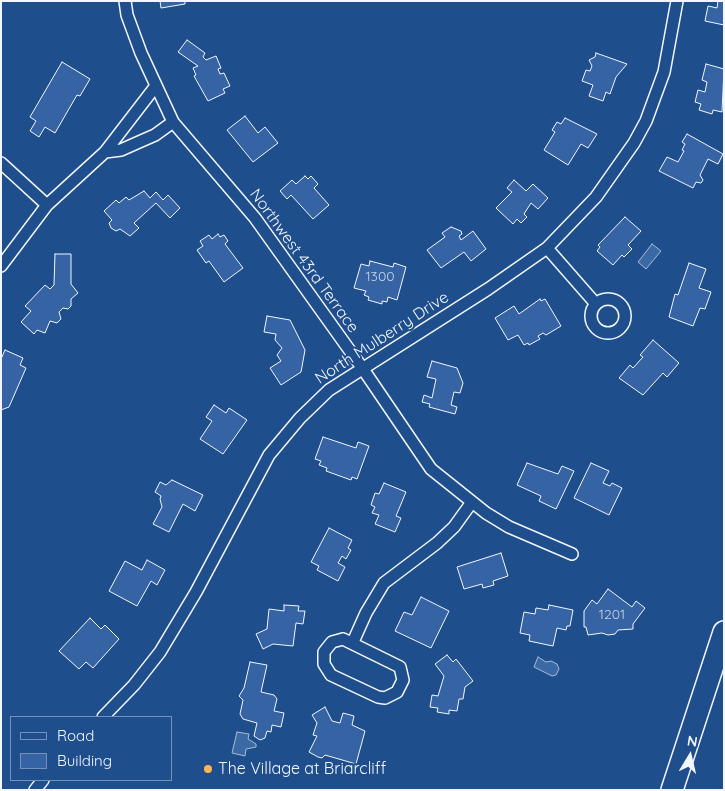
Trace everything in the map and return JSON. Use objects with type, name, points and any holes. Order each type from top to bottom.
[{"type":"highway","points":[[672,790],[724,632]]},
{"type":"street","name":"Northwest 43rd Terrace","points":[[125,1],[127,15],[155,87],[173,122],[255,218],[363,369],[431,469],[472,502],[508,527],[572,554]]},
{"type":"street","name":"North Mulberry Drive","points":[[103,716],[134,685],[163,646],[196,592],[269,455],[300,418],[329,390],[488,289],[547,248],[596,197],[634,143],[646,121],[664,72],[677,1]]},
{"type":"street","points":[[1,266],[47,205],[105,152],[155,87]]},
{"type":"street","points":[[105,152],[121,150],[155,135],[173,122]]},
{"type":"street","points":[[1,163],[47,205]]},
{"type":"street","points":[[547,248],[596,304]]},
{"type":"street","points":[[352,642],[366,613],[384,583],[437,543],[454,527],[472,502]]},
{"type":"street","points":[[337,640],[352,642],[400,667],[403,680],[397,692],[384,698],[378,697],[331,675],[326,670],[323,658],[327,646],[337,640]]},
{"type":"water","points":[[652,244],[661,251],[646,269],[638,262]]},
{"type":"water","points":[[538,657],[546,662],[551,661],[557,664],[559,669],[556,675],[552,676],[534,667]]},
{"type":"water","points":[[237,732],[249,734],[248,739],[256,744],[256,747],[246,749],[245,756],[232,753]]},
{"type":"building","points":[[160,1],[185,1],[185,4],[161,8]]},
{"type":"building","points":[[718,1],[724,1],[724,25],[705,21],[708,6],[717,8]]},
{"type":"building","points":[[187,40],[205,53],[203,57],[206,60],[216,56],[221,68],[218,69],[220,74],[224,73],[230,86],[223,89],[225,93],[208,101],[194,76],[196,75],[193,68],[198,66],[178,52]]},
{"type":"building","points":[[596,53],[627,64],[616,77],[610,94],[606,92],[603,101],[589,96],[593,85],[582,81],[586,70],[590,71],[592,66],[589,60],[595,57]]},
{"type":"building","points":[[62,62],[90,79],[80,96],[77,95],[55,133],[45,127],[39,137],[30,131],[36,121],[30,117]]},
{"type":"building","points":[[706,64],[724,69],[722,112],[713,110],[712,114],[699,110],[701,104],[695,102],[698,90],[705,92],[707,82],[702,80]]},
{"type":"building","points":[[245,116],[258,133],[265,127],[278,143],[253,162],[227,130]]},
{"type":"building","points":[[565,118],[597,134],[588,148],[581,144],[568,165],[544,150],[555,132],[552,130],[557,122],[561,124]]},
{"type":"building","points":[[687,134],[723,154],[718,164],[708,159],[700,175],[703,180],[701,183],[696,182],[693,188],[659,171],[667,157],[678,162],[684,151],[682,150],[685,144],[682,142]]},
{"type":"building","points":[[305,176],[308,179],[311,176],[318,184],[314,188],[329,205],[313,219],[291,195],[287,199],[280,191],[292,180],[296,184]]},
{"type":"building","points":[[514,180],[526,191],[533,184],[548,198],[538,209],[531,203],[524,214],[527,217],[521,223],[517,219],[513,224],[496,208],[512,192],[507,188]]},
{"type":"building","points":[[144,191],[150,198],[156,192],[163,200],[168,195],[180,208],[170,218],[156,203],[134,223],[139,228],[130,236],[120,229],[116,231],[111,228],[109,223],[112,220],[104,211],[116,200],[119,203],[126,197],[129,200]]},
{"type":"building","points":[[625,217],[641,231],[628,245],[632,249],[624,257],[622,255],[613,265],[597,251],[600,247],[598,245]]},
{"type":"building","points":[[451,227],[461,231],[462,234],[459,236],[461,240],[473,231],[486,249],[471,261],[464,252],[441,268],[427,250],[445,237],[442,233]]},
{"type":"building","points":[[218,234],[220,237],[224,235],[228,241],[225,244],[243,268],[224,282],[209,261],[206,263],[197,250],[203,246],[200,241],[209,235],[212,239]]},
{"type":"building","points":[[55,254],[71,254],[71,284],[78,293],[71,299],[71,306],[68,309],[63,308],[59,312],[61,319],[57,323],[50,321],[45,333],[37,330],[34,334],[21,322],[31,311],[25,306],[45,285],[50,289],[54,285]]},
{"type":"building","points":[[370,261],[393,267],[394,263],[406,267],[397,300],[388,297],[387,302],[382,301],[382,304],[368,300],[369,297],[364,295],[366,291],[354,288],[361,264],[369,266]]},
{"type":"building","points":[[689,263],[706,269],[699,288],[711,292],[705,309],[700,308],[693,326],[669,317],[675,294],[678,295]]},
{"type":"building","points":[[540,299],[541,301],[545,299],[561,326],[546,335],[543,333],[538,336],[540,339],[529,345],[528,343],[524,345],[518,335],[508,340],[495,318],[514,306],[519,314]]},
{"type":"building","points":[[267,316],[290,320],[305,350],[301,372],[281,385],[270,368],[281,361],[277,355],[282,348],[275,340],[276,334],[264,332]]},
{"type":"building","points":[[653,340],[679,363],[667,377],[663,373],[643,395],[619,378],[630,365],[633,368],[643,357],[640,355]]},
{"type":"building","points":[[5,350],[23,358],[20,365],[26,368],[9,407],[1,410],[1,359]]},
{"type":"building","points":[[432,361],[457,368],[463,383],[460,393],[454,392],[451,405],[457,407],[455,414],[429,407],[430,404],[422,402],[424,395],[432,398],[436,379],[427,377]]},
{"type":"building","points":[[214,405],[226,413],[229,408],[247,420],[223,454],[200,439],[212,421],[206,417]]},
{"type":"building","points":[[323,437],[356,448],[358,442],[369,446],[357,479],[352,477],[351,480],[326,471],[327,468],[319,465],[321,461],[315,459]]},
{"type":"building","points":[[527,463],[558,474],[562,466],[574,471],[556,509],[539,501],[541,496],[517,485]]},
{"type":"building","points":[[591,463],[609,471],[603,483],[610,486],[612,483],[622,488],[609,515],[574,498]]},
{"type":"building","points":[[172,480],[203,495],[195,511],[183,504],[169,532],[153,524],[162,507],[161,496],[155,492],[160,482],[166,485]]},
{"type":"building","points":[[384,483],[406,492],[396,516],[401,518],[395,532],[375,524],[379,515],[372,513],[375,507],[371,505],[375,493],[379,494]]},
{"type":"building","points":[[329,528],[352,540],[348,548],[351,550],[346,559],[342,556],[338,563],[345,567],[338,581],[317,570],[319,566],[311,562]]},
{"type":"building","points":[[501,553],[508,576],[493,581],[494,585],[483,588],[482,584],[464,589],[457,567]]},
{"type":"building","points":[[147,560],[165,570],[157,585],[151,581],[137,606],[109,591],[125,561],[142,570]]},
{"type":"building","points":[[608,589],[632,607],[636,601],[645,608],[633,624],[633,629],[618,630],[615,634],[608,635],[602,633],[588,635],[586,627],[584,627],[584,611],[592,600],[597,604]]},
{"type":"building","points":[[421,597],[449,611],[431,648],[395,631],[404,612],[412,615]]},
{"type":"building","points":[[284,605],[299,606],[298,611],[305,611],[303,624],[296,623],[293,646],[273,644],[263,649],[256,634],[267,629],[269,609],[284,611]]},
{"type":"building","points":[[549,605],[573,610],[570,626],[567,626],[566,630],[557,628],[553,646],[529,641],[530,635],[520,633],[524,612],[535,614],[536,608],[548,610]]},
{"type":"building","points":[[90,618],[101,629],[105,625],[119,639],[93,668],[86,662],[79,669],[59,651]]},
{"type":"building","points":[[447,655],[453,662],[456,659],[473,681],[465,687],[463,699],[459,699],[457,711],[449,710],[449,714],[437,712],[438,708],[430,707],[432,695],[438,696],[444,676],[435,664]]},
{"type":"building","points":[[250,662],[267,665],[261,692],[274,695],[277,699],[274,711],[284,713],[281,727],[272,725],[271,732],[267,731],[265,738],[260,740],[254,736],[257,723],[243,719],[240,714],[243,700],[239,696],[244,688]]},
{"type":"building","points":[[325,707],[332,721],[340,723],[343,713],[354,716],[352,725],[365,731],[356,764],[325,755],[322,758],[318,757],[309,752],[317,736],[313,735],[317,723],[312,715]]},
{"type":"place","name":"The Village at Briarcliff","points":[[208,769]]}]
